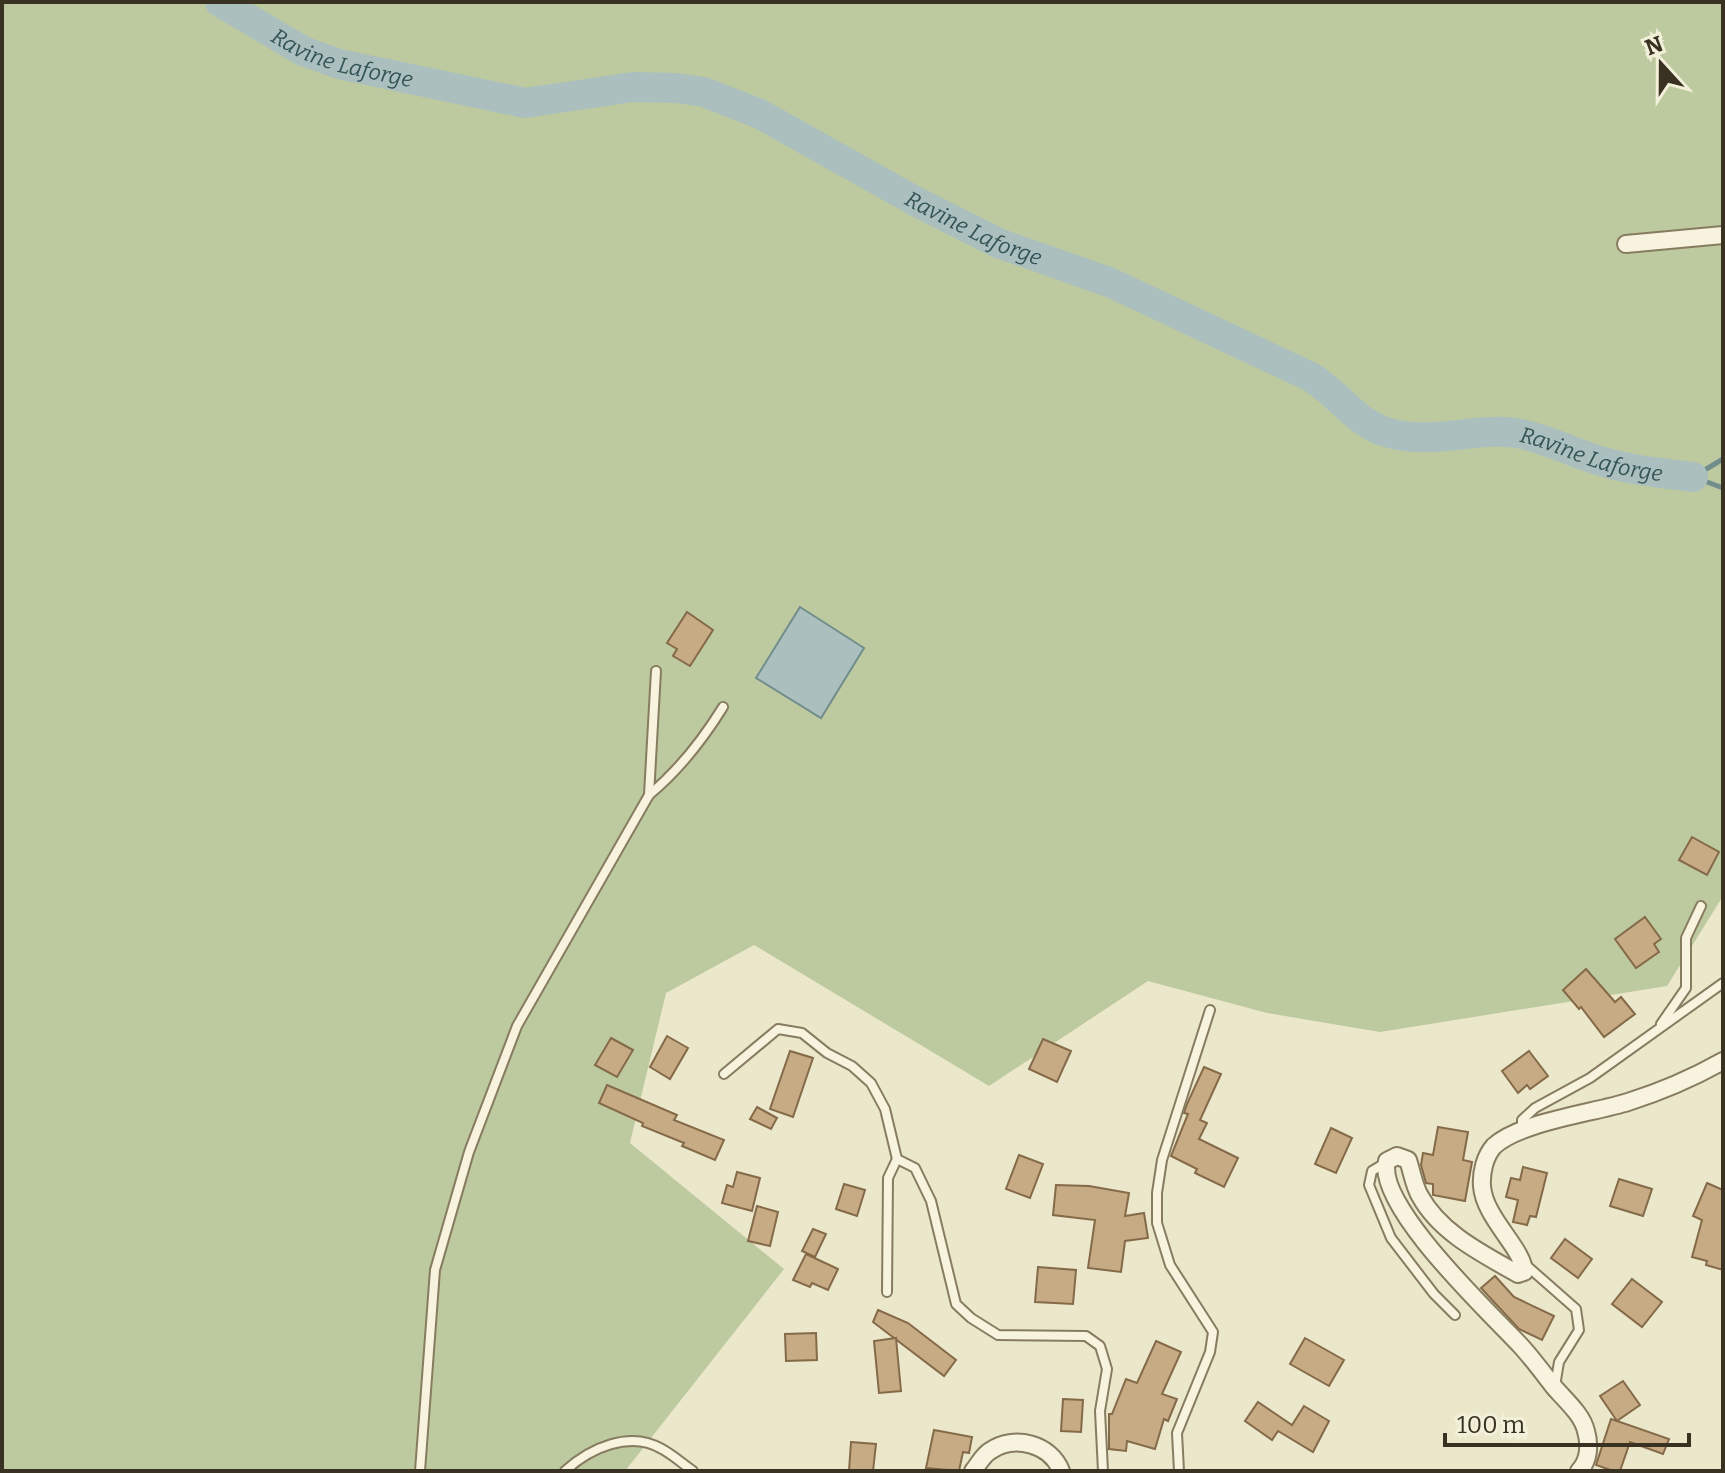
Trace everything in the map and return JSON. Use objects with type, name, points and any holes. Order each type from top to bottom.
[{"type":"street","points":[[1626,244],[1723,235]]},
{"type":"street","points":[[1579,1471],[1588,1452],[1586,1429],[1523,1348],[1427,1245],[1399,1207],[1385,1170],[1387,1161],[1397,1156],[1408,1160],[1418,1195],[1437,1218],[1482,1255],[1518,1274],[1524,1272],[1524,1263],[1495,1224],[1481,1188],[1484,1163],[1494,1147],[1522,1130],[1627,1102],[1686,1082],[1723,1061]]},
{"type":"street","points":[[973,1471],[989,1451],[1014,1441],[1042,1448],[1057,1460],[1061,1471]]},
{"type":"lane","points":[[649,795],[656,671]]},
{"type":"lane","points":[[420,1471],[435,1270],[469,1152],[517,1026],[649,795],[684,762],[704,738],[723,707]]},
{"type":"lane","points":[[1655,1031],[1686,988],[1686,938],[1701,906]]},
{"type":"lane","points":[[1522,1130],[1522,1120],[1535,1108],[1590,1078],[1723,983]]},
{"type":"lane","points":[[1179,1471],[1177,1433],[1210,1352],[1213,1332],[1170,1265],[1157,1223],[1157,1193],[1162,1160],[1210,1010]]},
{"type":"lane","points":[[724,1074],[778,1029],[802,1033],[827,1053],[852,1066],[871,1083],[885,1109],[897,1159],[888,1178],[887,1292]]},
{"type":"lane","points":[[897,1159],[915,1168],[931,1201],[956,1304],[971,1318],[998,1335],[1086,1336],[1100,1346],[1107,1369],[1100,1411],[1103,1471]]},
{"type":"lane","points":[[1387,1161],[1372,1171],[1369,1185],[1391,1238],[1434,1294],[1455,1315]]},
{"type":"lane","points":[[1524,1263],[1576,1309],[1579,1330],[1559,1362],[1554,1387]]},
{"type":"lane","points":[[565,1471],[579,1458],[599,1448],[630,1440],[644,1441],[661,1448],[693,1471]]},
{"type":"green space","points":[[2,2],[1723,2],[1723,896],[1667,986],[1380,1032],[1267,1013],[1148,981],[989,1086],[754,945],[666,993],[630,1143],[784,1269],[625,1471],[2,1471]]},
{"type":"shaded area","points":[[800,607],[864,648],[821,718],[756,678]]},
{"type":"building","points":[[687,612],[713,630],[690,666],[673,656],[677,649],[667,643]]},
{"type":"building","points":[[1692,837],[1719,852],[1707,875],[1679,860]]},
{"type":"building","points":[[1645,917],[1661,939],[1654,944],[1659,952],[1636,968],[1615,939]]},
{"type":"building","points":[[1586,969],[1615,1002],[1621,997],[1635,1014],[1604,1037],[1563,990]]},
{"type":"building","points":[[667,1036],[688,1048],[670,1079],[650,1067]]},
{"type":"building","points":[[611,1038],[633,1050],[617,1077],[595,1065]]},
{"type":"building","points":[[1043,1039],[1071,1051],[1057,1082],[1029,1069]]},
{"type":"building","points":[[790,1051],[813,1058],[793,1117],[770,1109]]},
{"type":"building","points":[[1529,1051],[1548,1076],[1530,1089],[1527,1085],[1518,1093],[1502,1071]]},
{"type":"building","points":[[1204,1067],[1221,1074],[1200,1120],[1207,1123],[1199,1139],[1238,1158],[1224,1187],[1195,1173],[1197,1169],[1171,1156],[1188,1114],[1184,1113],[1187,1104]]},
{"type":"building","points":[[607,1085],[677,1115],[674,1120],[724,1140],[715,1160],[599,1103]]},
{"type":"building","points":[[757,1107],[777,1118],[771,1129],[750,1119]]},
{"type":"building","points":[[1438,1127],[1468,1132],[1463,1160],[1472,1162],[1465,1201],[1433,1195],[1433,1184],[1426,1183],[1421,1165],[1423,1153],[1433,1155]]},
{"type":"building","points":[[1331,1128],[1352,1138],[1336,1173],[1315,1164]]},
{"type":"building","points":[[1019,1155],[1043,1164],[1030,1198],[1006,1189]]},
{"type":"building","points":[[1523,1167],[1547,1173],[1536,1217],[1530,1216],[1527,1225],[1513,1222],[1518,1200],[1506,1197],[1511,1178],[1520,1180]]},
{"type":"building","points":[[737,1172],[760,1178],[752,1211],[722,1203],[727,1185],[733,1187]]},
{"type":"building","points":[[1619,1179],[1652,1189],[1643,1216],[1610,1206]]},
{"type":"building","points":[[1707,1183],[1723,1190],[1723,1270],[1692,1257],[1702,1220],[1693,1216]]},
{"type":"building","points":[[844,1184],[865,1190],[857,1216],[836,1209]]},
{"type":"building","points":[[1056,1185],[1089,1186],[1129,1193],[1125,1216],[1144,1213],[1148,1238],[1125,1241],[1121,1272],[1088,1268],[1095,1220],[1053,1215]]},
{"type":"building","points":[[757,1206],[778,1212],[770,1246],[748,1241]]},
{"type":"building","points":[[813,1229],[826,1234],[815,1257],[802,1251]]},
{"type":"building","points":[[1565,1239],[1592,1259],[1578,1278],[1551,1258]]},
{"type":"building","points":[[806,1254],[838,1269],[828,1290],[793,1280]]},
{"type":"building","points":[[1038,1267],[1076,1270],[1073,1304],[1035,1302]]},
{"type":"building","points":[[1495,1276],[1514,1297],[1554,1316],[1542,1340],[1519,1329],[1481,1288]]},
{"type":"building","points":[[1632,1279],[1662,1302],[1642,1327],[1612,1304]]},
{"type":"building","points":[[878,1310],[908,1323],[956,1360],[944,1376],[873,1322]]},
{"type":"building","points":[[816,1333],[817,1360],[786,1361],[785,1334]]},
{"type":"building","points":[[896,1338],[901,1391],[879,1393],[874,1341]]},
{"type":"building","points":[[1305,1338],[1344,1360],[1329,1386],[1290,1364]]},
{"type":"building","points":[[1156,1341],[1181,1352],[1162,1394],[1177,1399],[1168,1421],[1164,1419],[1155,1449],[1127,1441],[1126,1451],[1109,1449],[1109,1414],[1112,1414],[1126,1379],[1137,1383]]},
{"type":"building","points":[[1623,1381],[1640,1405],[1617,1421],[1600,1396]]},
{"type":"building","points":[[1063,1399],[1083,1400],[1081,1432],[1061,1431]]},
{"type":"building","points":[[1258,1402],[1292,1425],[1304,1406],[1329,1421],[1313,1452],[1278,1431],[1272,1440],[1245,1421]]},
{"type":"building","points":[[1611,1419],[1669,1439],[1663,1454],[1630,1442],[1620,1471],[1596,1465]]},
{"type":"building","points":[[934,1430],[972,1437],[969,1453],[963,1452],[959,1471],[926,1468]]},
{"type":"building","points":[[851,1442],[876,1444],[873,1471],[849,1471]]},
{"type":"waterway","name":"Ravine Laforge","points":[[220,2],[303,51],[339,64],[525,103],[633,87],[704,92],[760,114],[915,201],[998,243],[1109,282],[1311,377],[1364,421],[1383,431],[1416,437],[1516,433],[1609,463],[1693,477]]},
{"type":"waterway","points":[[1693,477],[1723,459]]},
{"type":"waterway","name":"Ravine Laforge","points":[[1694,477],[1723,488]]}]
